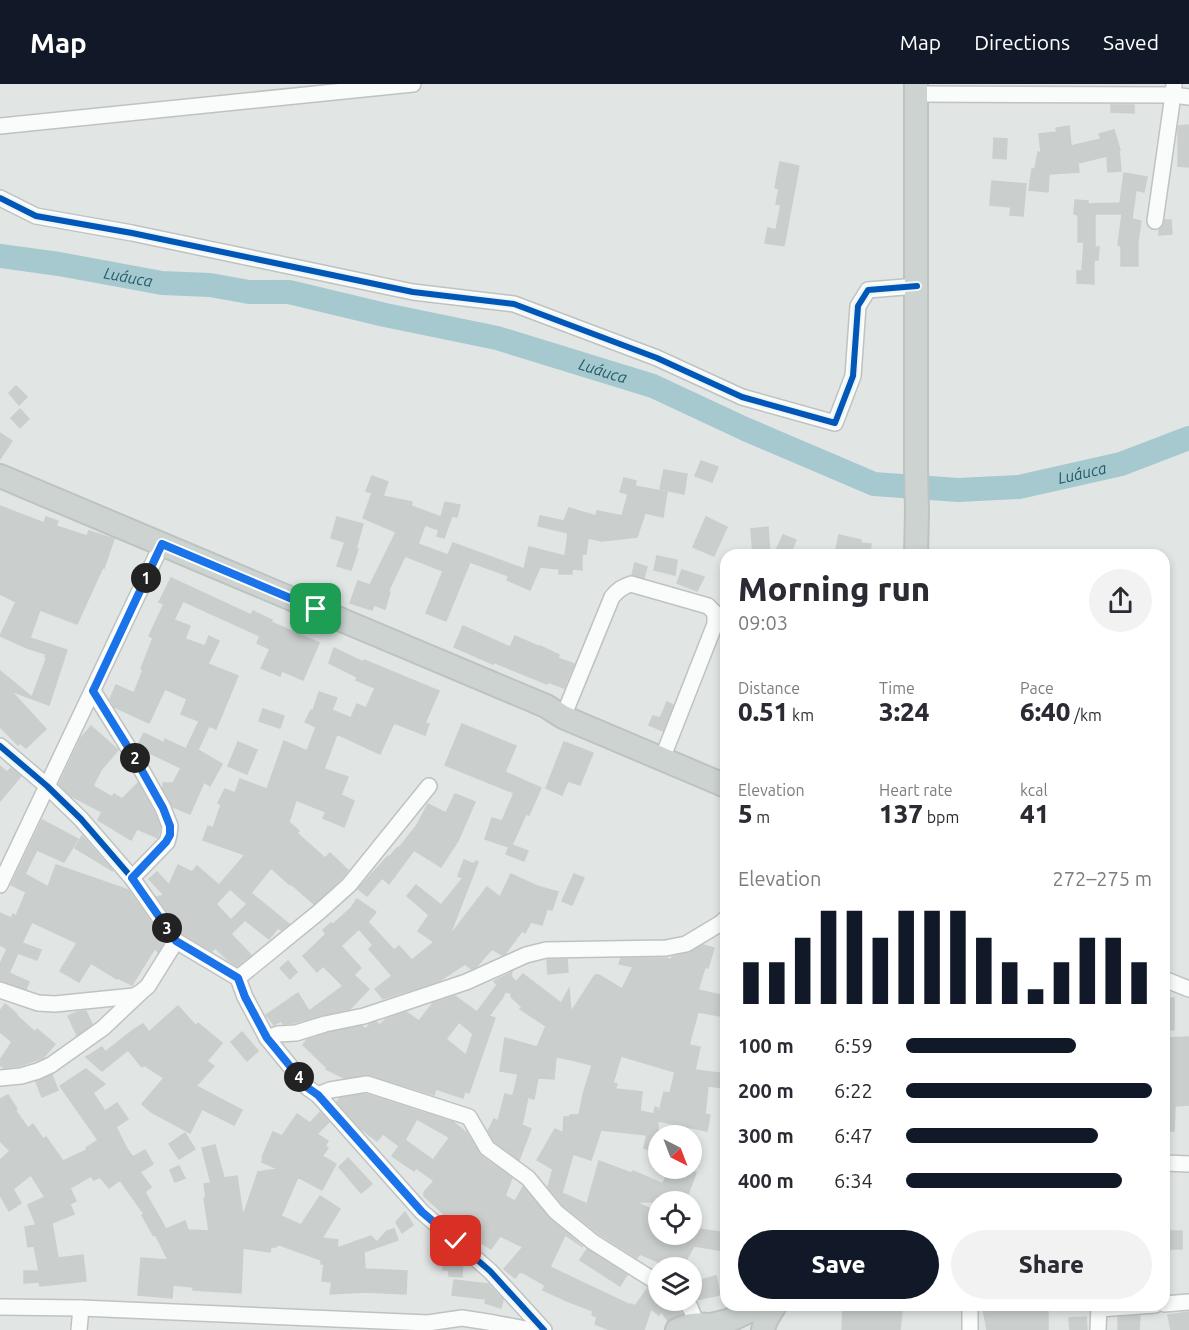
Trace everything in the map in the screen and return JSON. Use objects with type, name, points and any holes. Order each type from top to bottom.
[{"type":"main road","points":[[916,89],[916,549]]},
{"type":"main road","points":[[0,477],[546,706],[563,717],[720,783]]},
{"type":"main road","points":[[703,1327],[728,1321],[749,1311]]},
{"type":"main road","points":[[763,1330],[771,1311]]},
{"type":"street","points":[[0,126],[413,84]]},
{"type":"street","points":[[916,89],[1174,89],[1189,97]]},
{"type":"street","points":[[1155,221],[1174,89]]},
{"type":"street","points":[[0,198],[36,216],[132,233],[412,292],[514,304],[657,358],[742,397],[835,423],[853,376],[858,306],[868,290],[917,286]]},
{"type":"street","points":[[0,885],[162,544]]},
{"type":"street","points":[[563,717],[612,597],[622,587],[631,584],[708,606],[715,613],[715,624],[662,759]]},
{"type":"street","points":[[93,691],[136,760],[163,808],[170,826],[170,835],[166,842],[132,878]]},
{"type":"street","points":[[0,746],[81,819],[132,878],[176,941],[238,978],[245,997],[267,1038],[308,1088],[318,1095],[422,1212],[490,1271],[544,1330]]},
{"type":"street","points":[[238,978],[349,885],[429,786]]},
{"type":"street","points":[[267,1038],[364,1016],[466,982],[526,956],[546,950],[666,948],[686,944],[720,924]]},
{"type":"street","points":[[0,1078],[21,1076],[51,1065],[103,1028],[148,986],[176,941]]},
{"type":"street","points":[[1170,981],[1189,989]]},
{"type":"street","points":[[0,990],[38,1003],[55,1004],[134,996],[141,992]]},
{"type":"street","points":[[318,1095],[330,1090],[367,1084],[469,1117],[487,1148],[528,1178],[556,1212],[593,1242],[648,1277]]},
{"type":"street","points":[[1170,1163],[1189,1164]]},
{"type":"street","points":[[1170,1304],[1189,1302]]},
{"type":"street","points":[[0,1307],[81,1308],[428,1326],[494,1323],[531,1330]]},
{"type":"street","points":[[79,1330],[81,1308]]},
{"type":"street","points":[[693,1311],[703,1327]]},
{"type":"street","points":[[970,1311],[970,1330]]},
{"type":"street","points":[[1098,1330],[1099,1311]]},
{"type":"building","points":[[1111,105],[1134,105],[1134,113],[1111,112]]},
{"type":"building","points":[[1189,125],[1189,167],[1178,166],[1178,126]]},
{"type":"building","points":[[1069,126],[1071,146],[1101,139],[1099,134],[1114,130],[1120,150],[1121,171],[1108,172],[1107,156],[1078,163],[1079,172],[1049,174],[1048,192],[1029,190],[1032,169],[1035,169],[1038,152],[1041,153],[1039,134],[1057,132],[1056,128]]},
{"type":"building","points":[[994,138],[1007,139],[1006,159],[993,158]]},
{"type":"building","points":[[780,162],[799,166],[784,246],[765,243],[768,228],[776,230],[781,205],[776,204],[779,189],[775,188]]},
{"type":"building","points":[[1124,173],[1147,177],[1144,192],[1136,190],[1132,219],[1141,221],[1138,266],[1121,266],[1121,246],[1118,245],[1122,214],[1095,214],[1095,247],[1099,247],[1098,260],[1094,260],[1094,284],[1077,283],[1077,271],[1082,271],[1084,242],[1078,242],[1078,215],[1074,214],[1075,200],[1088,201],[1088,204],[1120,203]]},
{"type":"building","points":[[992,181],[1026,184],[1023,216],[1010,215],[1011,207],[990,205]]},
{"type":"building","points":[[1165,220],[1171,220],[1172,234],[1159,235],[1159,230],[1163,227]]},
{"type":"building","points":[[16,386],[27,397],[19,405],[9,393]]},
{"type":"building","points":[[20,409],[29,419],[20,428],[11,418]]},
{"type":"building","points":[[0,433],[12,441],[0,459]]},
{"type":"building","points":[[701,461],[718,467],[712,482],[695,476]]},
{"type":"building","points":[[664,470],[687,474],[684,494],[660,489]]},
{"type":"building","points":[[372,476],[388,482],[383,496],[412,502],[411,506],[441,517],[445,502],[460,505],[457,517],[452,516],[444,538],[437,536],[439,530],[425,525],[418,544],[448,555],[453,543],[524,569],[529,547],[565,556],[568,533],[538,526],[540,516],[564,521],[569,508],[596,516],[597,511],[622,516],[628,494],[620,492],[624,478],[636,481],[635,486],[667,492],[663,517],[645,513],[637,537],[602,541],[588,538],[586,554],[582,554],[582,570],[572,569],[572,574],[559,574],[559,569],[540,567],[530,590],[507,580],[509,576],[470,562],[446,621],[426,613],[443,571],[405,556],[388,592],[390,592],[385,609],[374,605],[372,610],[350,603],[358,581],[370,585],[396,532],[363,518],[372,493],[366,491]]},
{"type":"building","points":[[0,506],[44,523],[46,517],[58,521],[56,526],[87,536],[89,531],[114,539],[104,568],[77,624],[40,610],[30,638],[67,650],[49,705],[11,691],[46,729],[26,748],[20,743],[18,745],[0,727],[0,671],[32,697],[47,657],[45,657],[46,654],[0,636],[16,602],[0,594]]},
{"type":"building","points":[[337,517],[363,524],[351,570],[337,566],[345,542],[331,538]]},
{"type":"building","points":[[706,517],[727,527],[714,556],[693,547]]},
{"type":"building","points":[[768,527],[770,549],[753,549],[751,529]]},
{"type":"building","points":[[783,535],[796,540],[792,549],[777,549]]},
{"type":"building","points":[[839,535],[871,544],[871,549],[836,549]]},
{"type":"building","points":[[657,556],[677,560],[675,575],[654,570]]},
{"type":"building","points":[[635,563],[647,567],[644,578],[632,575]]},
{"type":"building","points":[[682,570],[704,577],[697,591],[677,583]]},
{"type":"building","points":[[171,578],[251,615],[253,611],[272,620],[271,622],[319,643],[303,680],[282,671],[280,676],[261,668],[270,649],[257,643],[260,636],[183,601],[174,620],[190,626],[185,639],[205,646],[209,636],[219,641],[208,664],[238,676],[216,729],[209,726],[198,750],[222,764],[210,786],[204,782],[190,814],[173,807],[163,789],[163,783],[173,783],[181,768],[141,749],[138,745],[144,733],[164,743],[165,739],[186,749],[199,721],[181,714],[187,699],[165,689],[149,723],[114,707],[110,699],[116,685],[134,693],[153,638],[149,636],[164,604],[159,602]]},
{"type":"building","points":[[463,626],[510,647],[515,636],[574,664],[564,688],[548,682],[547,684],[493,662],[493,664],[454,647]]},
{"type":"building","points":[[334,648],[363,662],[364,660],[439,691],[425,723],[429,724],[425,735],[394,723],[380,754],[337,734],[324,769],[348,777],[341,795],[354,801],[344,827],[323,818],[326,812],[296,800],[289,822],[299,831],[297,833],[325,858],[330,853],[348,870],[314,904],[271,868],[251,893],[289,924],[281,930],[278,928],[269,939],[245,920],[231,934],[251,955],[237,966],[215,948],[212,951],[183,934],[157,897],[164,895],[149,879],[157,872],[169,885],[178,865],[192,872],[197,866],[219,885],[245,855],[203,840],[208,826],[213,828],[221,805],[218,803],[225,789],[235,793],[240,779],[267,789],[284,741],[307,751],[316,727],[305,722],[311,710],[313,711],[319,692],[337,698],[332,710],[351,718],[357,704],[366,708],[375,688],[356,680],[357,677],[329,663]],"holes":[[[230,889],[247,904],[231,920],[216,904]]]},
{"type":"building","points":[[667,702],[673,705],[663,731],[649,725],[653,716],[660,718]]},
{"type":"building","points":[[263,709],[284,716],[280,728],[259,721]]},
{"type":"building","points":[[462,724],[516,746],[505,772],[541,788],[512,845],[528,851],[524,861],[506,854],[509,847],[485,839],[492,818],[502,821],[514,793],[445,765]]},
{"type":"building","points":[[91,726],[118,750],[101,770],[93,786],[112,797],[114,794],[122,799],[138,783],[160,827],[158,838],[137,829],[131,840],[98,820],[102,812],[71,796],[59,784],[81,738]]},
{"type":"building","points":[[238,742],[257,750],[247,774],[228,766]]},
{"type":"building","points":[[564,742],[593,753],[580,785],[568,781],[562,795],[546,788]]},
{"type":"building","points":[[0,766],[7,772],[11,768],[21,776],[0,801]]},
{"type":"building","points":[[455,794],[475,802],[458,841],[441,867],[414,850],[389,884],[382,878],[367,896],[358,889],[388,856],[399,848],[417,825],[428,804],[446,813]]},
{"type":"building","points":[[42,820],[78,839],[64,862],[37,850],[25,874],[48,887],[56,865],[128,890],[164,941],[158,952],[155,948],[132,985],[117,979],[91,963],[79,982],[60,971],[77,943],[32,922],[22,943],[41,950],[37,960],[18,953],[9,973],[29,982],[26,989],[0,980],[0,964],[7,949],[0,945],[0,913],[11,918],[13,914],[16,916],[26,892],[11,885]]},
{"type":"building","points":[[82,836],[113,871],[75,848]]},
{"type":"building","points":[[464,860],[474,864],[478,862],[449,937],[487,887],[500,897],[511,874],[537,886],[558,892],[552,910],[547,909],[542,925],[531,922],[525,933],[522,931],[505,954],[502,955],[492,949],[476,967],[471,969],[465,964],[439,981],[383,999],[375,989],[392,976],[369,949],[373,945],[359,929],[341,946],[361,968],[354,975],[369,989],[350,1009],[294,1023],[283,1024],[281,1021],[274,1025],[266,1015],[298,993],[309,1011],[343,986],[323,966],[317,972],[303,956],[326,934],[323,930],[351,908],[357,899],[376,912],[368,922],[394,950],[399,946],[412,960],[434,942],[418,931],[429,915],[407,896],[416,885],[441,905],[463,878],[458,876]]},
{"type":"building","points":[[574,874],[584,878],[572,905],[562,901]]},
{"type":"building","points":[[703,945],[714,948],[698,990],[720,995],[720,1016],[698,1012],[689,1045],[700,1047],[695,1070],[720,1073],[720,1087],[708,1086],[705,1114],[710,1115],[707,1131],[702,1130],[702,1125],[678,1125],[658,1121],[658,1125],[648,1125],[648,1149],[644,1148],[647,1135],[601,1130],[591,1160],[573,1154],[562,1193],[587,1204],[599,1161],[631,1173],[633,1171],[663,1184],[665,1179],[694,1179],[689,1191],[648,1191],[648,1202],[635,1202],[648,1208],[648,1245],[702,1245],[702,1229],[720,1232],[720,1250],[694,1246],[688,1257],[648,1258],[640,1254],[637,1258],[599,1234],[563,1205],[548,1187],[553,1169],[537,1160],[555,1129],[563,1133],[564,1117],[579,1115],[592,1065],[556,1057],[554,1079],[538,1078],[534,1099],[528,1097],[522,1125],[531,1129],[519,1160],[494,1141],[488,1131],[494,1119],[498,1121],[505,1094],[513,1096],[518,1074],[500,1071],[505,1038],[537,1047],[546,1026],[520,1009],[522,1007],[511,997],[511,993],[505,992],[489,1016],[495,1018],[469,1093],[465,1091],[463,1098],[436,1089],[434,1095],[369,1075],[344,1078],[326,1069],[303,1045],[306,1040],[327,1033],[362,1026],[366,1029],[370,1024],[376,1022],[380,1025],[386,1019],[406,1012],[419,1021],[433,1003],[455,996],[477,1012],[497,985],[494,981],[512,972],[511,976],[516,982],[523,974],[561,1003],[569,989],[571,1012],[595,975],[599,975],[622,989],[633,967],[619,964],[621,958],[667,958],[671,960],[672,957],[688,953]],"holes":[[[459,1022],[473,1034],[466,1055],[446,1039]],[[621,1056],[675,1072],[670,1093],[664,1092],[658,1117],[658,1108],[655,1107],[654,1114],[640,1111],[642,1092],[615,1089],[617,1084],[613,1083]]]},
{"type":"building","points":[[567,959],[568,972],[548,974],[547,960]]},
{"type":"building","points":[[288,961],[297,972],[290,979],[280,968]]},
{"type":"building","points":[[1170,998],[1174,998],[1174,1030],[1170,1030]]},
{"type":"building","points":[[5,1004],[35,1032],[37,1029],[55,1044],[43,1058],[19,1066],[4,1068],[0,1065],[0,1060],[12,1042],[0,1032],[0,1011]]},
{"type":"building","points":[[178,1006],[196,1026],[198,1023],[222,1043],[207,1061],[214,1066],[196,1086],[242,1110],[234,1125],[202,1109],[190,1133],[151,1112],[142,1104],[164,1078],[144,1065],[142,1067],[128,1050],[102,1071],[86,1057],[102,1047],[105,1052],[143,1024],[149,1032]]},
{"type":"building","points":[[86,1011],[92,1024],[77,1035],[68,1016]]},
{"type":"building","points":[[242,1032],[258,1051],[247,1061],[231,1042]]},
{"type":"building","points":[[1189,1037],[1189,1105],[1175,1106],[1174,1131],[1170,1131],[1170,1038]]},
{"type":"building","points":[[86,1069],[105,1084],[93,1093],[105,1111],[117,1103],[128,1119],[116,1127],[127,1149],[133,1157],[145,1150],[153,1164],[140,1172],[151,1187],[145,1192],[166,1229],[185,1221],[188,1230],[209,1231],[204,1184],[211,1183],[202,1148],[215,1145],[224,1178],[237,1176],[243,1216],[258,1172],[278,1169],[262,1162],[273,1132],[282,1136],[297,1114],[310,1123],[320,1112],[329,1122],[317,1134],[328,1141],[325,1146],[328,1148],[322,1156],[336,1164],[322,1190],[298,1177],[281,1216],[301,1225],[320,1196],[340,1209],[322,1238],[338,1240],[337,1248],[371,1236],[377,1242],[387,1231],[394,1229],[398,1240],[364,1252],[365,1269],[407,1271],[406,1294],[366,1292],[330,1294],[332,1282],[322,1281],[324,1264],[321,1264],[321,1260],[277,1244],[276,1247],[271,1247],[270,1252],[243,1248],[241,1293],[193,1290],[193,1287],[173,1285],[172,1298],[138,1295],[141,1258],[168,1260],[142,1215],[144,1214],[120,1180],[109,1188],[100,1177],[94,1180],[91,1176],[70,1188],[76,1201],[70,1204],[74,1214],[52,1223],[58,1258],[83,1255],[86,1281],[40,1286],[39,1282],[24,1283],[24,1271],[39,1271],[34,1246],[28,1247],[25,1227],[36,1225],[28,1205],[45,1197],[31,1175],[13,1189],[21,1203],[9,1211],[0,1195],[0,1160],[10,1151],[0,1141],[0,1099],[8,1095],[28,1128],[33,1124],[43,1139],[46,1137],[63,1161],[87,1150],[86,1148],[98,1140],[60,1086]]},
{"type":"building","points":[[52,1075],[58,1090],[42,1097],[36,1082]]},
{"type":"building","points":[[366,1094],[453,1122],[466,1132],[481,1156],[512,1178],[505,1196],[515,1201],[523,1187],[550,1219],[583,1247],[565,1235],[550,1267],[630,1305],[635,1306],[648,1288],[648,1311],[650,1311],[644,1330],[610,1330],[595,1324],[597,1317],[592,1315],[593,1311],[543,1290],[545,1285],[520,1271],[515,1278],[504,1269],[523,1247],[500,1236],[491,1249],[463,1232],[424,1196],[424,1192],[434,1181],[416,1168],[414,1171],[392,1156],[399,1146],[383,1134],[377,1141],[360,1128],[337,1102],[340,1098]],"holes":[[[417,1119],[449,1137],[433,1160],[405,1140]]]},
{"type":"building","points":[[185,1133],[195,1149],[179,1159],[169,1144]]},
{"type":"building","points":[[348,1158],[372,1184],[361,1193],[339,1167]]},
{"type":"building","points":[[179,1166],[185,1178],[175,1182],[170,1170]]},
{"type":"building","points":[[405,1212],[413,1225],[402,1233],[396,1222]]},
{"type":"building","points":[[1170,1231],[1182,1231],[1182,1249],[1170,1249]]},
{"type":"building","points":[[437,1238],[449,1248],[449,1250],[437,1250]]},
{"type":"building","points":[[587,1249],[627,1275],[620,1286],[580,1260]]},
{"type":"building","points":[[444,1254],[456,1254],[463,1260],[462,1277],[449,1276],[449,1270],[443,1270]]},
{"type":"building","points":[[716,1276],[720,1295],[702,1299],[702,1280]]},
{"type":"building","points":[[454,1280],[488,1284],[503,1300],[501,1308],[485,1303],[486,1299],[452,1295]]},
{"type":"building","points":[[661,1311],[679,1311],[682,1314],[668,1321]]},
{"type":"building","points":[[843,1311],[902,1311],[900,1330],[842,1330]]},
{"type":"building","points":[[984,1311],[1048,1311],[1048,1330],[987,1330]]},
{"type":"building","points":[[1189,1312],[1189,1330],[1171,1330],[1168,1315]]},
{"type":"building","points":[[1140,1316],[1139,1330],[1118,1330],[1118,1317]]},
{"type":"building","points":[[1086,1317],[1087,1330],[1070,1330],[1069,1318]]},
{"type":"waterway","name":"Luáuca","points":[[0,256],[59,264],[162,283],[210,285],[249,292],[289,292],[497,338],[653,386],[745,429],[874,484],[958,490],[1019,487],[1121,464],[1189,438]]},
{"type":"cycle path","points":[[0,198],[36,216],[132,233],[413,292],[514,304],[657,358],[742,397],[835,423],[853,376],[858,306],[868,290],[917,286]]},
{"type":"cycle path","points":[[0,746],[81,819],[132,878],[176,941],[238,978],[245,997],[267,1038],[308,1088],[318,1095],[422,1212],[490,1271],[544,1330]]},
{"type":"route","points":[[316,609],[162,544],[93,691],[136,760],[163,808],[170,826],[170,835],[166,842],[132,878],[176,941],[238,978],[245,997],[267,1038],[308,1088],[318,1095],[422,1212],[456,1241]]}]
